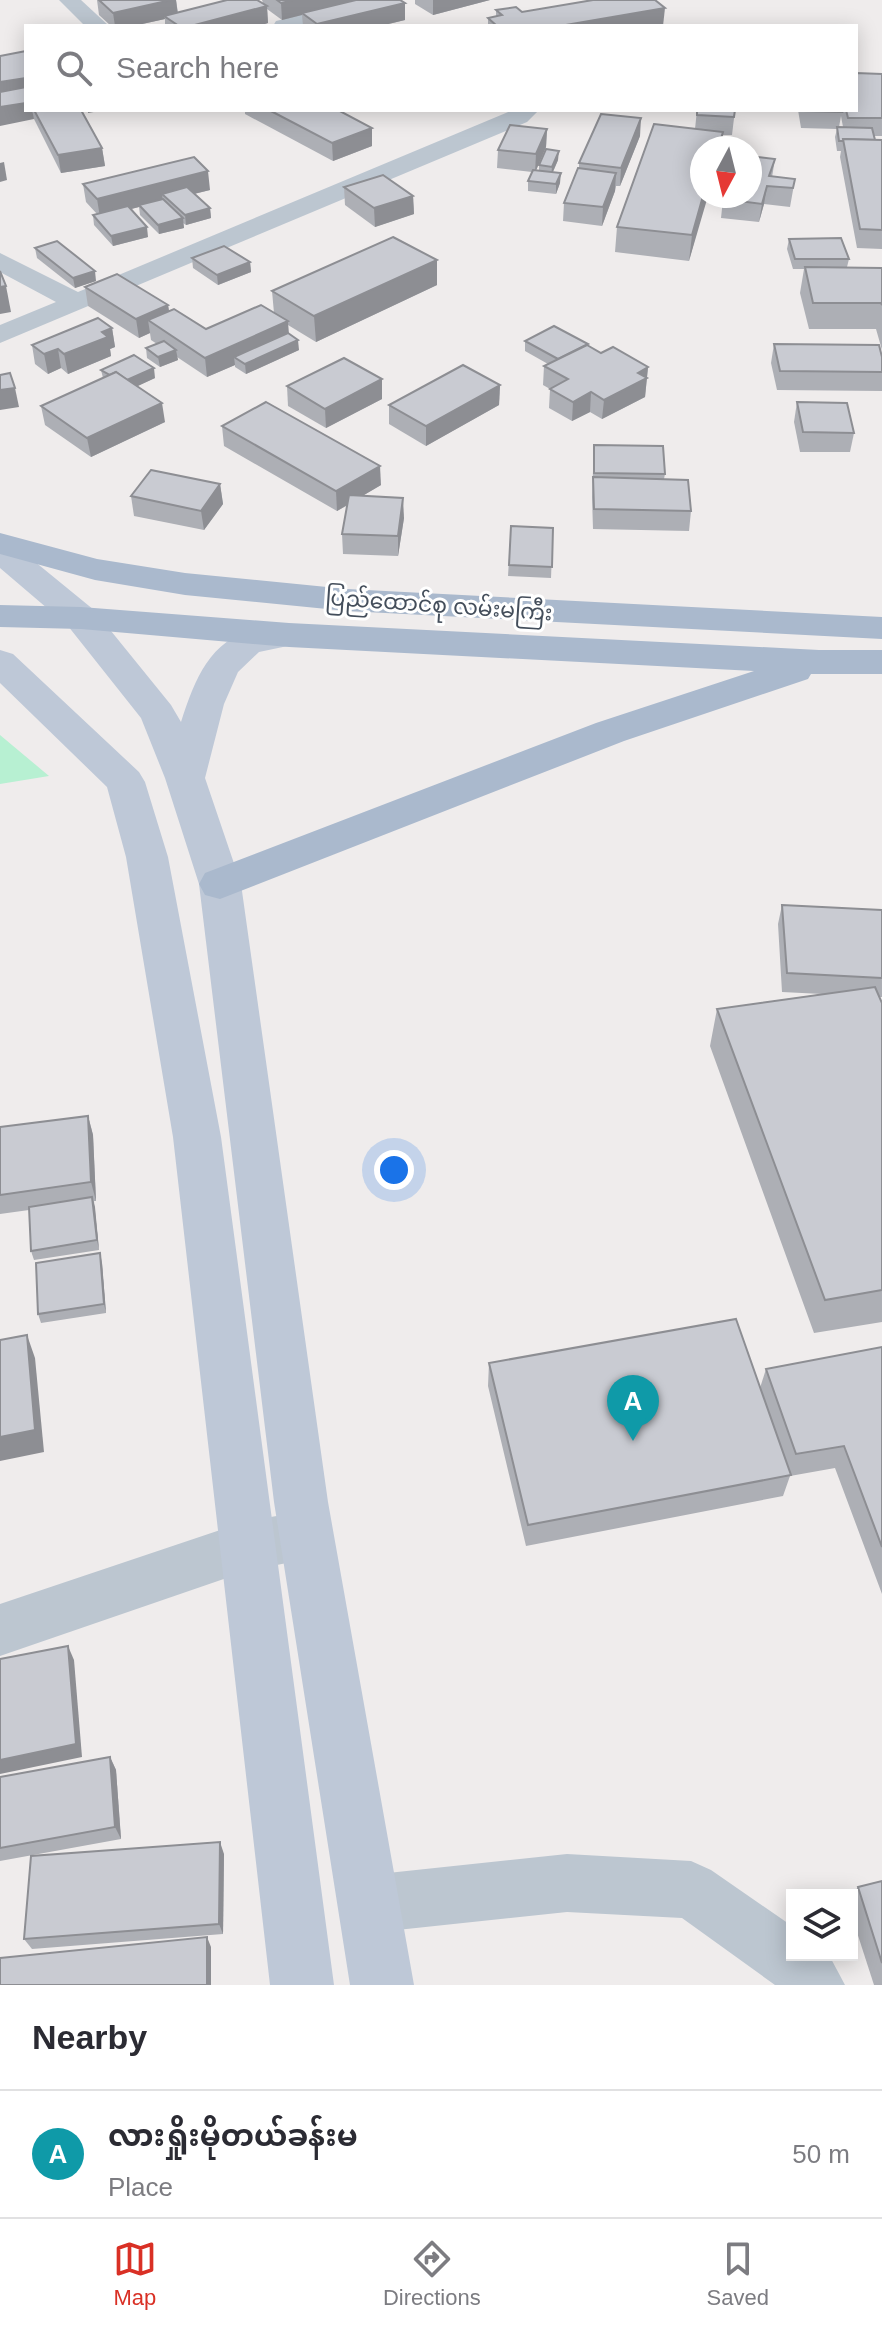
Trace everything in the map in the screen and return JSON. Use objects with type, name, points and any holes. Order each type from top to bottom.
[{"type":"main road","name":"ပြည်ထောင်စု လမ်းမကြီး","points":[[0,543],[95,569],[185,584],[347,600],[882,628]]},
{"type":"main road","points":[[0,550],[81,618],[158,714],[185,778],[220,884],[307,1535],[382,1985]]},
{"type":"main road","name":"ပြည်ထောင်စု လမ်းမကြီး","points":[[0,616],[81,618],[289,635],[819,662],[882,662]]},
{"type":"main road","points":[[185,778],[209,695],[225,661],[246,644],[289,635]]},
{"type":"main road","points":[[0,662],[125,782],[147,857],[197,1137],[302,1985]]},
{"type":"main road","points":[[220,884],[610,732],[819,662]]},
{"type":"street","points":[[69,0],[96,24]]},
{"type":"street","points":[[292,24],[389,0]]},
{"type":"street","points":[[0,335],[330,199],[525,112]]},
{"type":"street","points":[[0,261],[76,302]]},
{"type":"street","points":[[0,1630],[247,1546],[307,1535]]},
{"type":"street","points":[[369,1904],[567,1883],[691,1890],[804,1970],[815,1985]]},
{"type":"green space","points":[[0,735],[49,776],[0,784]]},
{"type":"building","points":[[99,0],[171,0],[113,13]]},
{"type":"building","points":[[227,0],[257,0],[267,6],[199,24],[176,24],[164,16]]},
{"type":"building","points":[[356,0],[400,0],[405,3],[317,24],[302,13]]},
{"type":"building","points":[[593,0],[655,0],[665,8],[572,24],[495,24],[488,18],[502,15],[496,10],[516,7],[522,12]]},
{"type":"building","points":[[24,51],[24,78],[0,82],[0,56]]},
{"type":"building","points":[[858,73],[882,74],[882,118],[848,118],[846,112],[858,112]]},
{"type":"building","points":[[24,87],[24,103],[0,107],[0,92]]},
{"type":"building","points":[[35,112],[82,112],[102,148],[58,155]]},
{"type":"building","points":[[273,112],[342,112],[372,128],[332,143]]},
{"type":"building","points":[[697,112],[735,112],[734,117],[697,115]]},
{"type":"building","points":[[601,114],[641,118],[621,168],[579,163]]},
{"type":"building","points":[[654,124],[723,132],[722,136],[690,136],[690,208],[700,208],[692,235],[617,227]]},
{"type":"building","points":[[510,125],[547,129],[536,154],[498,150]]},
{"type":"building","points":[[837,127],[872,128],[875,140],[839,141]]},
{"type":"building","points":[[843,139],[882,140],[882,230],[860,229]]},
{"type":"building","points":[[546,149],[559,151],[552,167],[539,165]]},
{"type":"building","points":[[194,157],[208,171],[97,199],[83,184]]},
{"type":"building","points":[[762,157],[775,159],[769,176],[795,179],[793,188],[767,186],[762,204]]},
{"type":"building","points":[[578,168],[616,173],[603,207],[564,203]]},
{"type":"building","points":[[533,170],[561,173],[556,184],[528,181]]},
{"type":"building","points":[[383,175],[413,196],[374,208],[344,187]]},
{"type":"building","points":[[187,187],[210,208],[185,215],[162,194]]},
{"type":"building","points":[[163,199],[183,218],[158,225],[139,205]]},
{"type":"building","points":[[128,206],[147,227],[111,236],[93,215]]},
{"type":"building","points":[[393,237],[437,260],[314,316],[272,291]]},
{"type":"building","points":[[841,238],[849,259],[795,259],[789,239]]},
{"type":"building","points":[[57,241],[95,271],[73,278],[35,248]]},
{"type":"building","points":[[224,246],[250,262],[217,275],[192,258]]},
{"type":"building","points":[[805,267],[882,268],[882,305],[813,303]]},
{"type":"building","points":[[0,271],[6,286],[0,287]]},
{"type":"building","points":[[117,274],[168,305],[136,319],[85,287]]},
{"type":"building","points":[[261,305],[288,321],[205,358],[148,320],[174,309],[206,329]]},
{"type":"building","points":[[98,318],[112,328],[102,332],[108,337],[64,354],[58,349],[44,354],[32,345]]},
{"type":"building","points":[[554,326],[588,344],[558,359],[525,341]]},
{"type":"building","points":[[288,333],[298,340],[245,364],[234,357]]},
{"type":"building","points":[[164,341],[176,350],[158,357],[146,348]]},
{"type":"building","points":[[774,344],[879,345],[882,372],[780,371]]},
{"type":"building","points":[[587,345],[601,353],[613,347],[648,367],[638,373],[647,378],[604,400],[591,392],[573,402],[550,389],[568,379],[544,366]]},
{"type":"building","points":[[134,355],[154,368],[127,380],[116,372],[110,375],[101,370]]},
{"type":"building","points":[[344,358],[382,379],[325,409],[287,386]]},
{"type":"building","points":[[463,365],[500,385],[426,426],[389,405]]},
{"type":"building","points":[[116,372],[162,403],[87,438],[41,406]]},
{"type":"building","points":[[10,373],[15,388],[0,390],[0,375]]},
{"type":"building","points":[[266,402],[380,466],[336,491],[222,426]]},
{"type":"building","points":[[797,402],[847,403],[854,433],[803,432]]},
{"type":"building","points":[[594,445],[663,446],[665,474],[594,473]]},
{"type":"building","points":[[151,470],[220,484],[201,511],[131,496]]},
{"type":"building","points":[[593,477],[688,480],[691,511],[594,509]]},
{"type":"building","points":[[349,495],[403,498],[398,536],[342,534]]},
{"type":"building","points":[[511,526],[553,528],[552,567],[509,565]]},
{"type":"building","points":[[782,905],[882,910],[882,978],[787,973]]},
{"type":"building","points":[[875,987],[882,1003],[882,1290],[825,1300],[717,1009]]},
{"type":"building","points":[[88,1116],[91,1182],[0,1195],[0,1127]]},
{"type":"building","points":[[92,1197],[97,1240],[31,1251],[29,1207]]},
{"type":"building","points":[[100,1253],[104,1304],[38,1314],[36,1263]]},
{"type":"building","points":[[736,1319],[791,1475],[528,1525],[489,1363]]},
{"type":"building","points":[[27,1335],[35,1430],[0,1437],[0,1340]]},
{"type":"building","points":[[882,1347],[882,1547],[844,1446],[796,1454],[766,1369]]},
{"type":"building","points":[[68,1646],[76,1744],[0,1760],[0,1659]]},
{"type":"building","points":[[110,1757],[115,1827],[0,1848],[0,1777]]},
{"type":"building","points":[[220,1842],[219,1924],[24,1939],[31,1856]]},
{"type":"building","points":[[882,1881],[882,1963],[858,1887]]},
{"type":"building","points":[[207,1937],[207,1985],[0,1985],[0,1958]]},
{"type":"place","name":"လားရှိုးမိုတယ်ခန်းမ","points":[[633,1441]]}]
